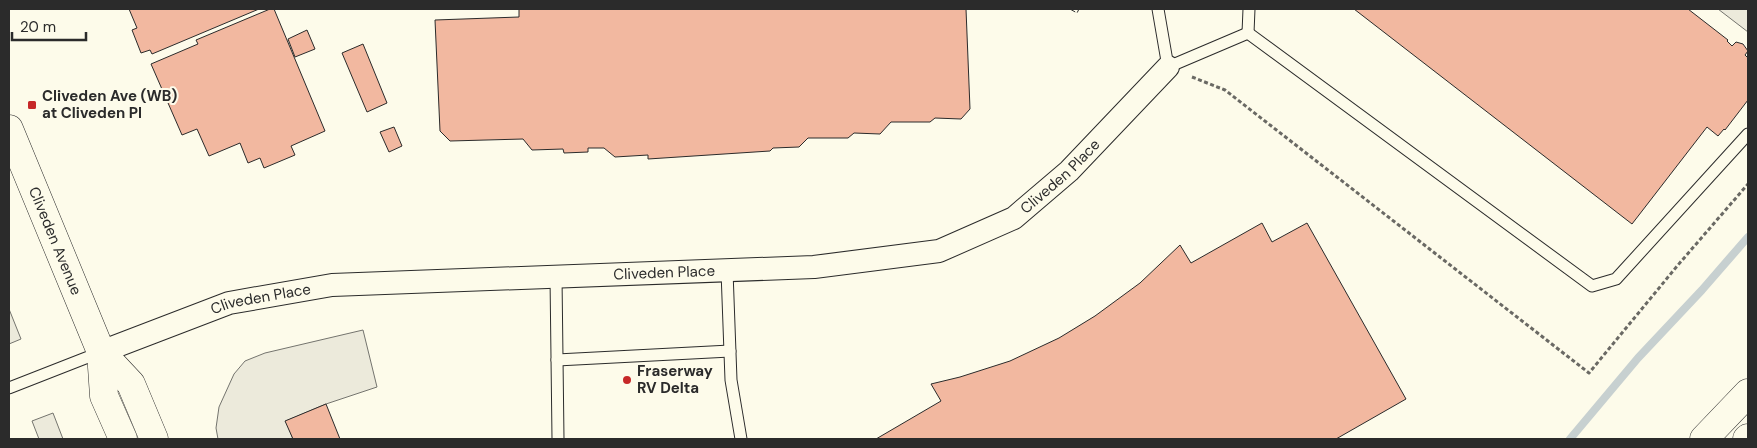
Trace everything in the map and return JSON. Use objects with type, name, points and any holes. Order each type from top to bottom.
[{"type":"main road","name":"Cliveden Avenue","points":[[9,129],[101,352],[104,396],[123,439]]},
{"type":"main road","name":"Cliveden Avenue","points":[[101,352],[131,384],[154,439]]},
{"type":"main road","points":[[1704,439],[1748,393]]},
{"type":"street","name":"Cliveden Place","points":[[101,352],[229,303],[332,285],[814,267],[938,251],[1014,218],[1068,171],[1168,67]]},
{"type":"lane","points":[[1158,9],[1168,67],[1248,33]]},
{"type":"lane","points":[[1248,9],[1248,33]]},
{"type":"lane","points":[[1248,33],[1592,286],[1616,279],[1748,134]]},
{"type":"lane","points":[[727,271],[731,380],[740,439]]},
{"type":"lane","points":[[556,277],[558,439]]},
{"type":"lane","points":[[557,360],[730,351]]},
{"type":"lane","points":[[9,388],[101,352]]},
{"type":"path","points":[[1168,67],[1225,90],[1590,372],[1748,184]]},
{"type":"shaded area","points":[[1718,9],[1748,9],[1748,32]]},
{"type":"shaded area","points":[[9,309],[21,339],[9,344]]},
{"type":"shaded area","points":[[363,330],[377,387],[326,404],[286,421],[293,439],[218,439],[216,428],[219,407],[234,374],[245,361],[265,353]]},
{"type":"shaded area","points":[[53,413],[63,439],[39,439],[32,421]]},
{"type":"building","points":[[129,9],[259,9],[152,54],[150,50],[141,53],[132,30],[137,28]]},
{"type":"building","points":[[274,9],[325,131],[291,146],[295,155],[264,168],[260,158],[248,163],[240,143],[209,156],[197,129],[182,135],[151,64],[198,44],[196,40]]},
{"type":"building","points":[[519,9],[966,9],[970,109],[961,119],[935,118],[930,122],[891,122],[880,134],[854,133],[848,138],[808,138],[799,147],[773,148],[770,151],[648,159],[648,155],[615,157],[604,148],[588,148],[588,152],[564,153],[563,149],[532,150],[523,139],[450,141],[440,131],[435,20],[519,17]]},
{"type":"building","points":[[1354,9],[1688,9],[1728,40],[1732,46],[1736,42],[1743,44],[1748,51],[1745,55],[1748,58],[1748,100],[1725,130],[1718,136],[1707,127],[1632,224]]},
{"type":"building","points":[[307,30],[315,49],[295,57],[288,39]]},
{"type":"building","points":[[363,44],[387,103],[367,112],[342,53]]},
{"type":"building","points":[[394,127],[402,146],[389,152],[380,132]]},
{"type":"building","points":[[1262,223],[1272,242],[1307,223],[1406,399],[1336,439],[876,439],[941,401],[931,384],[1010,361],[1059,338],[1095,316],[1140,283],[1180,245],[1191,263]]},
{"type":"building","points":[[326,404],[340,439],[293,439],[285,421]]},
{"type":"waterway","points":[[1570,439],[1638,358],[1702,290],[1748,237]]},
{"type":"fence","points":[[1070,9],[1077,13],[1079,9]]},
{"type":"place","name":"Cliveden Ave (WB) at Cliveden Pl","points":[[32,105]]},
{"type":"place","name":"Fraserway RV Delta","points":[[627,380]]}]
